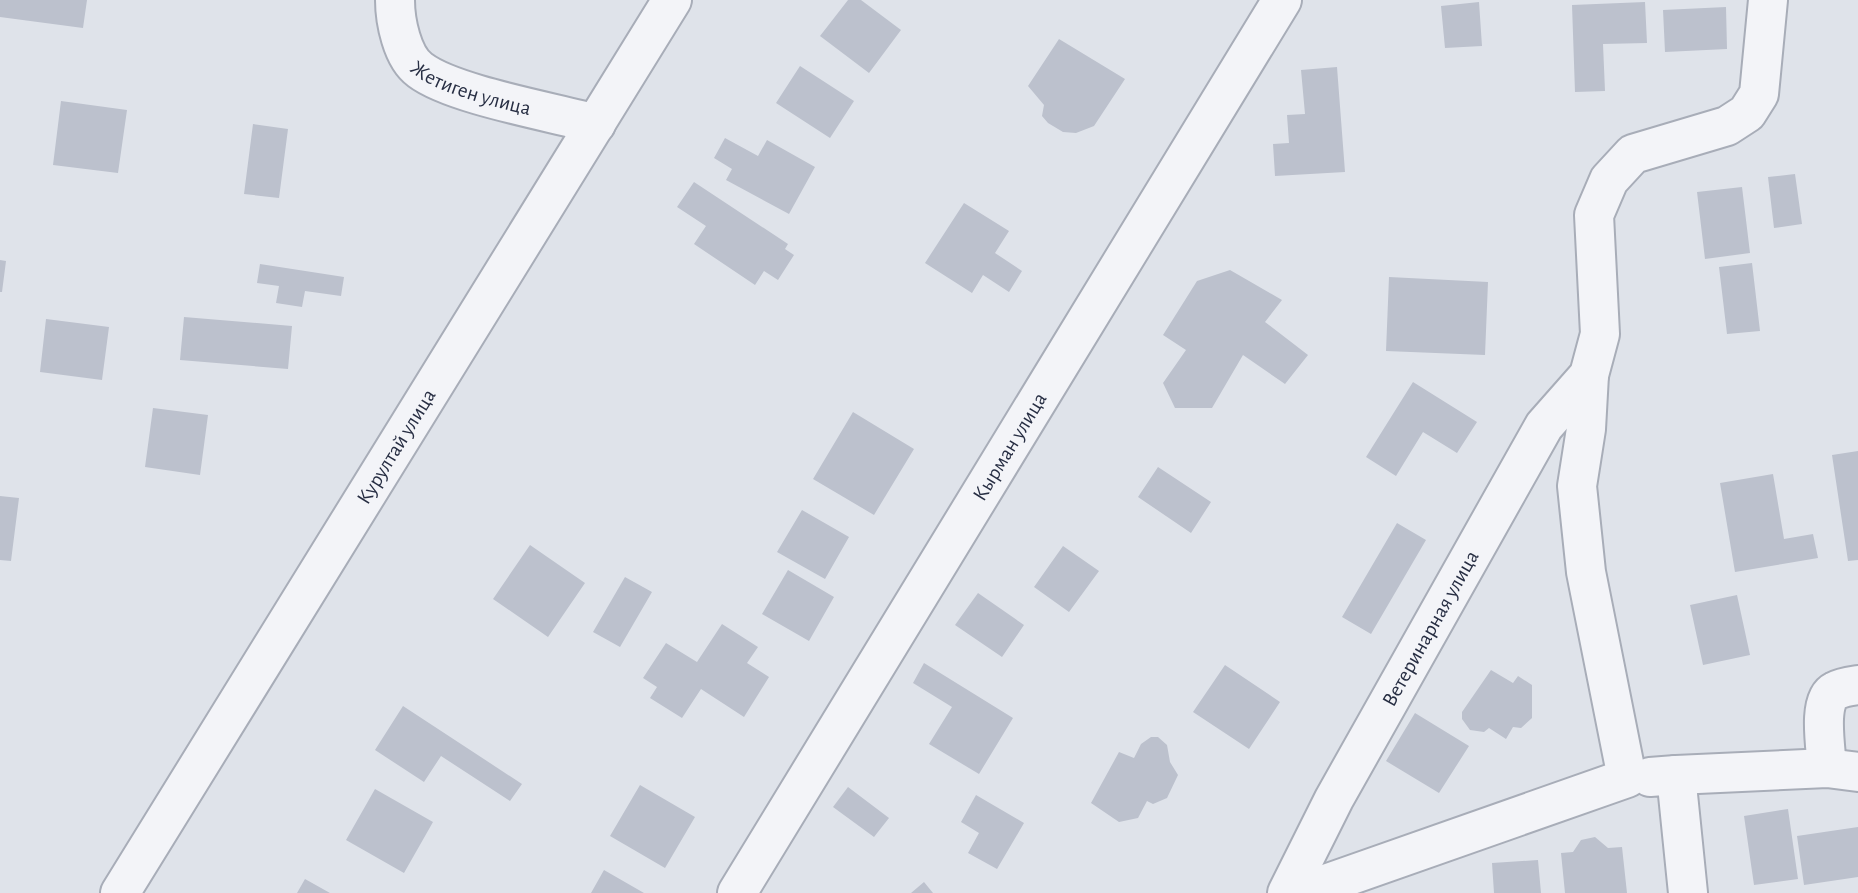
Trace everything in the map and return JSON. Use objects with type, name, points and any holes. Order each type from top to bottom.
[{"type":"street","name":"Жетиген улица","points":[[396,0],[402,41],[418,69],[448,85],[596,124]]},
{"type":"street","name":"Курултай улица","points":[[120,893],[672,0]]},
{"type":"street","name":"Кырман улица","points":[[737,893],[1282,0]]},
{"type":"street","name":"Ветеринарная улица","points":[[1627,778],[1586,572],[1577,486],[1586,429],[1589,375],[1600,334],[1594,215],[1609,180],[1633,154],[1727,126],[1747,113],[1759,94],[1768,0]]},
{"type":"street","name":"Ветеринарная улица","points":[[1287,893],[1334,799],[1544,426],[1589,375]]},
{"type":"street","points":[[1300,893],[1627,778],[1842,770],[1824,711],[1827,699],[1834,691],[1858,685]]},
{"type":"street","points":[[1676,775],[1688,893]]},
{"type":"building","points":[[0,0],[87,0],[83,28],[0,17]]},
{"type":"building","points":[[848,0],[861,0],[901,30],[869,73],[820,36]]},
{"type":"building","points":[[1479,2],[1482,46],[1445,48],[1441,6]]},
{"type":"building","points":[[1645,2],[1647,43],[1603,44],[1605,91],[1575,92],[1572,5]]},
{"type":"building","points":[[1726,7],[1727,49],[1665,52],[1663,10]]},
{"type":"building","points":[[1059,39],[1125,79],[1094,126],[1076,133],[1063,132],[1048,123],[1042,116],[1044,105],[1028,86]]},
{"type":"building","points":[[800,66],[854,101],[830,138],[776,103]]},
{"type":"building","points":[[1337,67],[1345,172],[1275,176],[1273,144],[1289,143],[1287,115],[1305,114],[1301,70]]},
{"type":"building","points":[[61,101],[127,110],[118,173],[53,165]]},
{"type":"building","points":[[253,124],[288,129],[279,198],[244,194]]},
{"type":"building","points":[[725,138],[758,156],[767,140],[815,167],[789,214],[726,180],[732,169],[714,158]]},
{"type":"building","points":[[1795,174],[1802,224],[1774,228],[1768,177]]},
{"type":"building","points":[[694,182],[788,244],[785,249],[794,255],[778,280],[764,271],[755,285],[694,244],[706,226],[677,207]]},
{"type":"building","points":[[1742,187],[1750,253],[1705,259],[1697,192]]},
{"type":"building","points":[[964,203],[1009,231],[995,253],[1022,271],[1009,292],[983,275],[972,293],[925,263]]},
{"type":"building","points":[[0,260],[6,261],[2,292],[0,292]]},
{"type":"building","points":[[1752,263],[1760,331],[1727,334],[1719,267]]},
{"type":"building","points":[[260,264],[344,277],[341,296],[305,291],[302,307],[276,303],[279,286],[257,283]]},
{"type":"building","points":[[1230,270],[1282,300],[1265,322],[1308,355],[1285,384],[1243,355],[1212,408],[1175,408],[1163,383],[1186,350],[1163,335],[1197,281]]},
{"type":"building","points":[[1389,277],[1488,282],[1485,355],[1386,351]]},
{"type":"building","points":[[184,317],[292,326],[288,369],[180,360]]},
{"type":"building","points":[[46,319],[109,327],[102,380],[40,372]]},
{"type":"building","points":[[1413,382],[1477,422],[1457,453],[1423,432],[1396,476],[1366,457]]},
{"type":"building","points":[[153,408],[208,415],[200,475],[145,467]]},
{"type":"building","points":[[853,412],[914,449],[874,515],[813,479]]},
{"type":"building","points":[[1858,451],[1858,560],[1848,561],[1832,455]]},
{"type":"building","points":[[1158,467],[1211,502],[1191,533],[1138,497]]},
{"type":"building","points":[[1773,474],[1784,539],[1813,534],[1818,558],[1735,572],[1720,483]]},
{"type":"building","points":[[0,496],[19,498],[11,561],[0,560]]},
{"type":"building","points":[[802,510],[849,537],[825,579],[777,552]]},
{"type":"building","points":[[1397,523],[1426,540],[1371,634],[1342,617]]},
{"type":"building","points":[[530,545],[585,583],[548,637],[493,599]]},
{"type":"building","points":[[1063,546],[1099,571],[1069,612],[1034,587]]},
{"type":"building","points":[[788,570],[834,597],[809,641],[762,614]]},
{"type":"building","points":[[625,577],[652,592],[620,647],[593,632]]},
{"type":"building","points":[[978,593],[1024,625],[1002,657],[955,625]]},
{"type":"building","points":[[1737,595],[1750,655],[1703,665],[1690,605]]},
{"type":"building","points":[[722,624],[758,647],[747,663],[769,677],[744,717],[701,689],[682,718],[650,698],[657,687],[643,678],[666,643],[697,662]]},
{"type":"building","points":[[924,663],[1013,718],[979,774],[929,744],[952,707],[913,683]]},
{"type":"building","points":[[1225,665],[1280,702],[1249,749],[1193,712]]},
{"type":"building","points":[[1491,670],[1513,683],[1518,676],[1532,685],[1532,718],[1521,728],[1513,727],[1506,739],[1489,728],[1484,732],[1470,730],[1462,719],[1462,712]]},
{"type":"building","points":[[403,706],[522,784],[510,801],[441,756],[424,782],[375,750]]},
{"type":"building","points":[[1415,713],[1469,746],[1439,793],[1386,761]]},
{"type":"building","points":[[1151,737],[1158,737],[1167,745],[1170,762],[1178,775],[1167,798],[1153,804],[1147,801],[1138,818],[1119,822],[1091,803],[1119,752],[1134,758],[1141,744]]},
{"type":"building","points":[[640,785],[695,817],[665,868],[610,836]]},
{"type":"building","points":[[848,787],[889,818],[874,837],[833,807]]},
{"type":"building","points":[[375,789],[433,822],[404,873],[346,840]]},
{"type":"building","points":[[976,795],[1024,823],[997,869],[968,853],[979,833],[961,822]]},
{"type":"building","points":[[1788,809],[1798,879],[1754,885],[1744,816]]},
{"type":"building","points":[[1858,827],[1858,877],[1804,885],[1797,836]]},
{"type":"building","points":[[1595,837],[1608,848],[1622,847],[1627,893],[1565,893],[1561,853],[1573,852],[1581,840]]},
{"type":"building","points":[[1538,860],[1541,893],[1494,893],[1492,863]]},
{"type":"building","points":[[604,870],[644,893],[591,893]]},
{"type":"building","points":[[305,879],[330,893],[297,893]]},
{"type":"building","points":[[924,882],[933,893],[911,893]]}]
